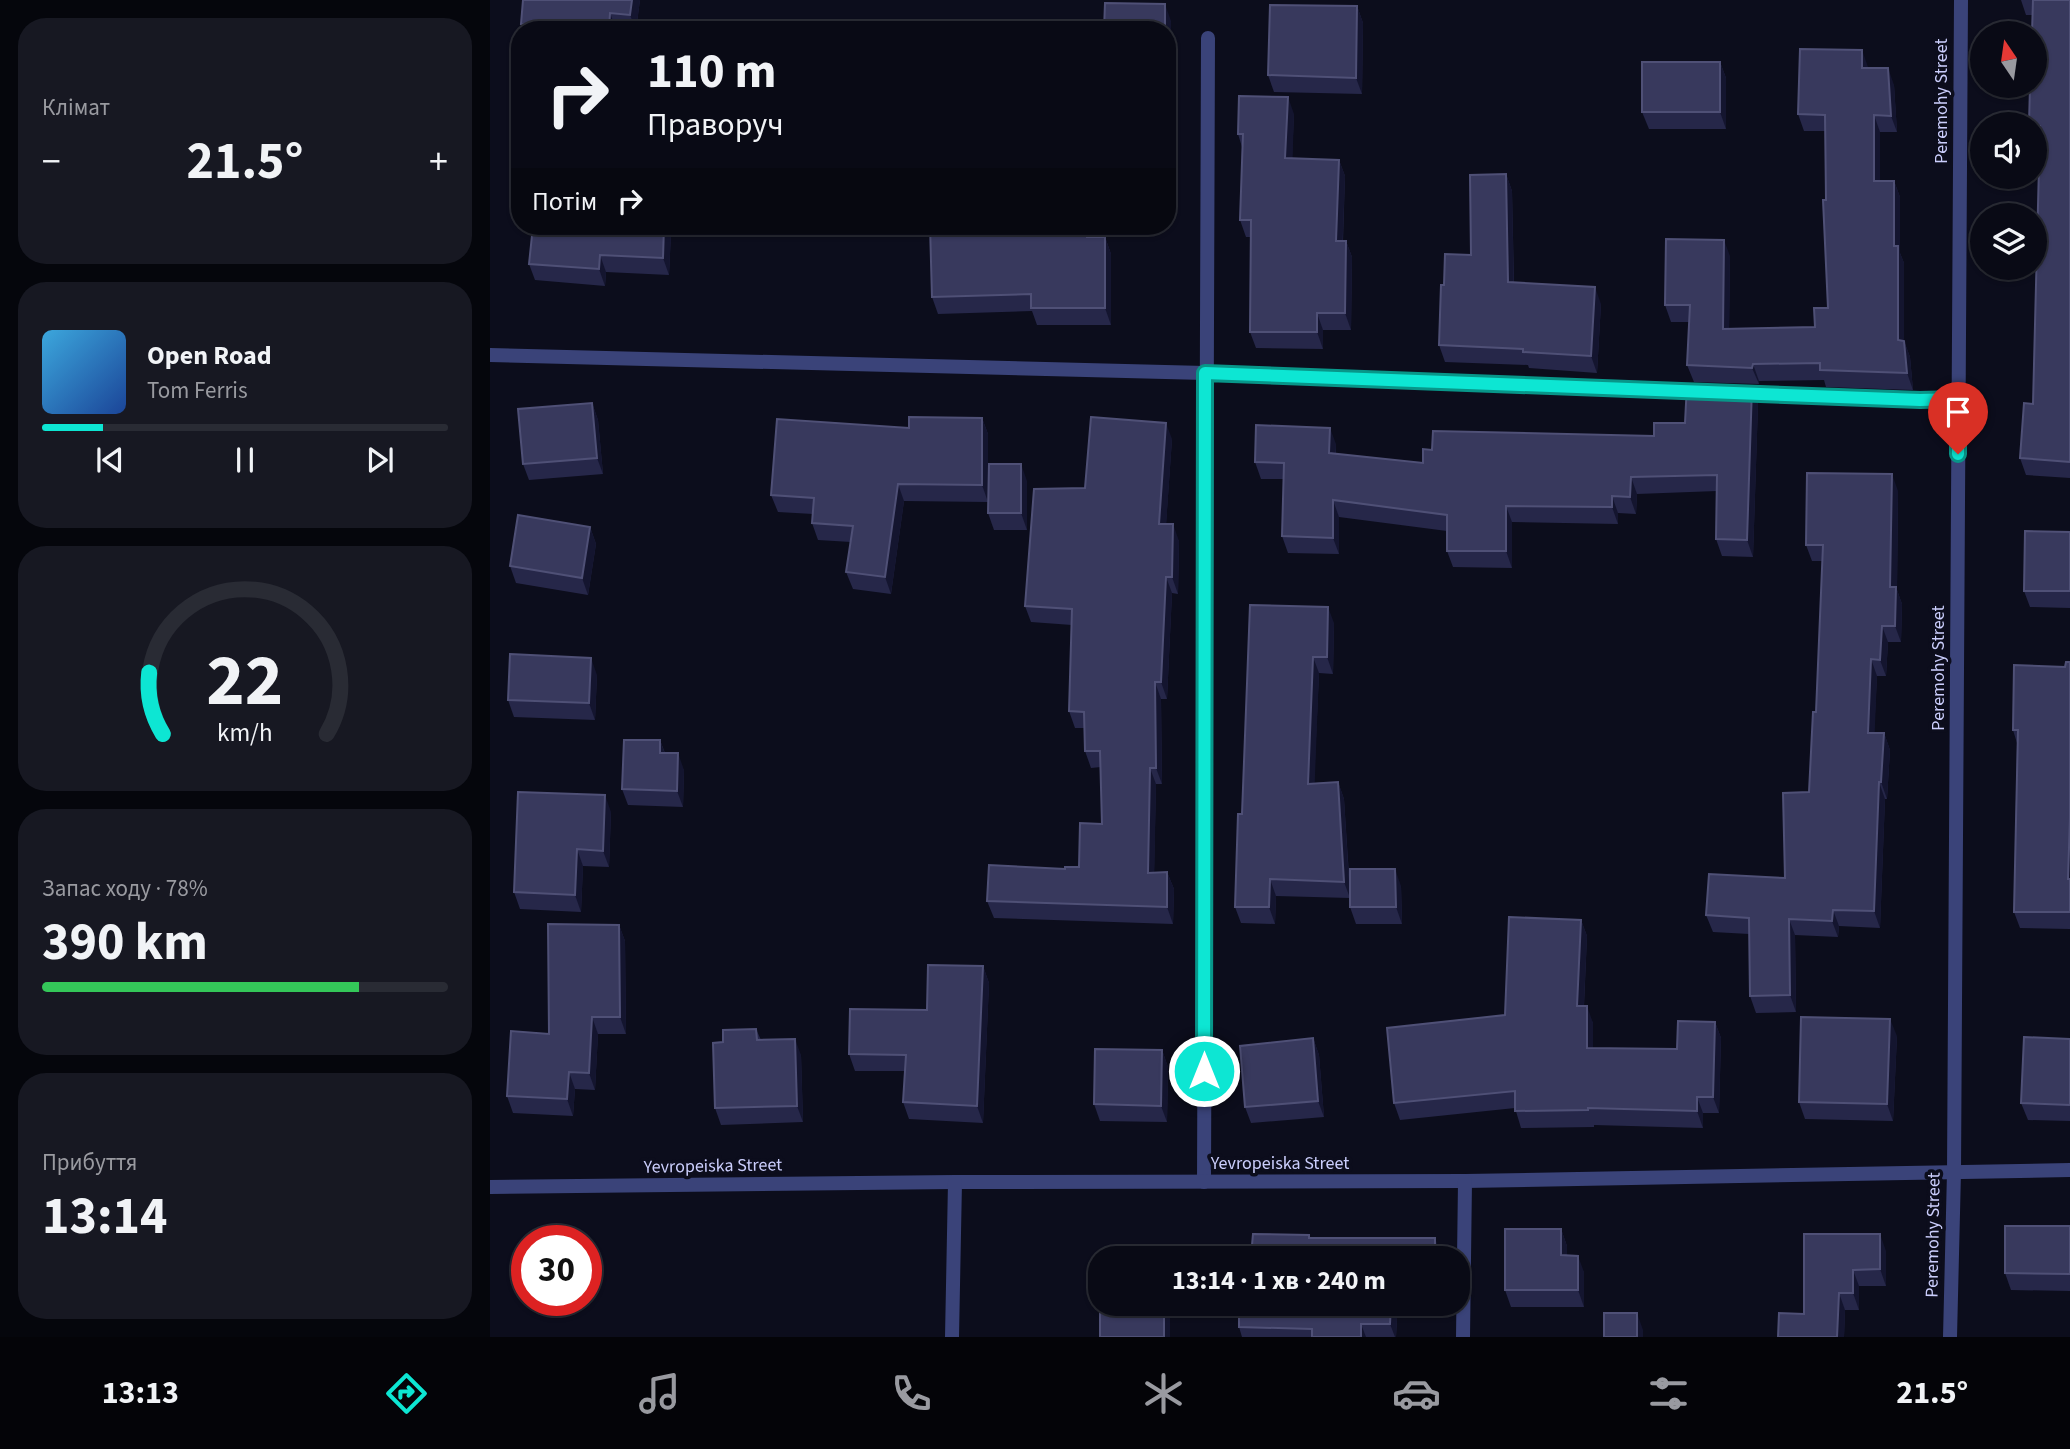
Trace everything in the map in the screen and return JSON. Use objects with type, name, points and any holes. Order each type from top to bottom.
[{"type":"street","name":"Peremohy Street","points":[[1950,1337],[1954,1172],[1961,0]]},
{"type":"street","points":[[1204,1182],[1208,38]]},
{"type":"street","points":[[490,355],[1205,373],[1920,400],[1958,399]]},
{"type":"street","name":"Yevropeiska Street","points":[[490,1187],[955,1182],[1465,1181],[2070,1170]]},
{"type":"street","points":[[1463,1337],[1465,1181]]},
{"type":"street","points":[[952,1337],[955,1182]]},
{"type":"building","points":[[523,0],[632,0],[630,15],[610,13],[610,21],[521,21]]},
{"type":"building","points":[[2033,0],[2070,0],[2070,462],[2020,458],[2024,403],[2033,404],[2036,280],[2047,280],[2047,203],[2038,203],[2038,189],[2047,189],[2047,112],[2029,112],[2030,98],[2048,98],[2048,21],[2032,21]]},
{"type":"building","points":[[1105,3],[1165,4],[1165,21],[1104,21]]},
{"type":"building","points":[[1270,5],[1357,6],[1356,78],[1268,75]]},
{"type":"building","points":[[1800,49],[1862,50],[1862,68],[1888,68],[1891,116],[1874,115],[1874,181],[1894,181],[1894,246],[1898,246],[1898,340],[1904,341],[1907,373],[1820,370],[1820,363],[1753,364],[1752,368],[1687,365],[1690,305],[1665,305],[1666,239],[1724,240],[1723,329],[1815,327],[1814,308],[1828,308],[1823,200],[1826,200],[1825,115],[1798,114]]},
{"type":"building","points":[[1642,62],[1720,62],[1720,112],[1642,112]]},
{"type":"building","points":[[1239,96],[1288,97],[1285,158],[1339,160],[1336,241],[1346,241],[1345,313],[1317,313],[1317,332],[1250,332],[1251,220],[1240,220],[1243,134],[1238,134]]},
{"type":"building","points":[[1506,174],[1508,282],[1595,287],[1591,356],[1439,345],[1445,254],[1471,255],[1470,175]]},
{"type":"building","points":[[532,235],[664,235],[663,258],[600,255],[599,269],[529,264]]},
{"type":"building","points":[[930,235],[1105,237],[1105,308],[1031,308],[1031,294],[932,297]]},
{"type":"building","points":[[1687,384],[1752,387],[1747,540],[1716,539],[1717,475],[1631,477],[1630,497],[1612,496],[1612,507],[1506,506],[1506,551],[1447,551],[1447,515],[1333,500],[1333,538],[1282,536],[1284,463],[1255,462],[1256,425],[1330,428],[1329,453],[1423,463],[1423,449],[1432,450],[1433,431],[1654,436],[1654,423],[1685,423]]},
{"type":"building","points":[[592,403],[597,458],[523,464],[518,409]]},
{"type":"building","points":[[909,417],[982,418],[982,485],[898,484],[885,577],[846,572],[853,526],[812,523],[814,498],[771,495],[777,419],[909,428]]},
{"type":"building","points":[[1091,417],[1166,423],[1159,524],[1173,524],[1172,577],[1166,577],[1161,682],[1155,682],[1156,768],[1150,768],[1148,873],[1167,872],[1167,907],[987,901],[989,865],[1065,869],[1079,867],[1080,823],[1102,824],[1100,751],[1085,751],[1084,712],[1069,711],[1072,609],[1025,606],[1034,489],[1085,488]]},
{"type":"building","points":[[989,464],[1021,464],[1021,513],[988,513]]},
{"type":"building","points":[[1807,473],[1892,474],[1890,587],[1896,587],[1895,626],[1882,626],[1880,660],[1871,659],[1868,733],[1884,733],[1879,782],[1874,911],[1833,910],[1832,921],[1789,919],[1790,995],[1750,996],[1749,918],[1706,915],[1709,874],[1785,878],[1783,793],[1809,792],[1813,712],[1816,712],[1823,545],[1806,545]]},
{"type":"building","points":[[518,515],[590,527],[582,578],[510,566]]},
{"type":"building","points":[[2025,531],[2070,532],[2070,591],[2024,591]]},
{"type":"building","points":[[1250,605],[1328,607],[1327,657],[1313,657],[1308,784],[1338,782],[1344,882],[1270,879],[1269,907],[1235,907],[1238,814],[1242,814]]},
{"type":"building","points":[[510,654],[591,658],[589,703],[508,700]]},
{"type":"building","points":[[2066,662],[2070,662],[2070,912],[2014,912],[2018,730],[2013,730],[2014,665],[2065,667]]},
{"type":"building","points":[[624,740],[660,740],[660,753],[678,753],[677,791],[622,789]]},
{"type":"building","points":[[518,792],[605,795],[603,851],[577,849],[575,895],[514,892]]},
{"type":"building","points":[[1350,869],[1395,869],[1396,907],[1350,907]]},
{"type":"building","points":[[1509,917],[1581,920],[1577,1006],[1587,1006],[1587,1048],[1677,1049],[1678,1021],[1715,1022],[1713,1097],[1697,1097],[1697,1111],[1588,1108],[1515,1111],[1515,1091],[1394,1103],[1387,1028],[1505,1015]]},
{"type":"building","points":[[548,924],[619,925],[620,1017],[592,1017],[589,1073],[569,1072],[567,1099],[507,1096],[511,1031],[549,1034]]},
{"type":"building","points":[[928,965],[983,966],[977,1106],[903,1102],[906,1055],[849,1054],[850,1009],[927,1010]]},
{"type":"building","points":[[1801,1017],[1890,1019],[1887,1104],[1799,1102]]},
{"type":"building","points":[[756,1029],[757,1040],[795,1039],[797,1106],[715,1108],[713,1043],[723,1042],[723,1030]]},
{"type":"building","points":[[2024,1037],[2070,1039],[2070,1105],[2021,1103]]},
{"type":"building","points":[[1313,1038],[1318,1101],[1245,1107],[1240,1046]]},
{"type":"building","points":[[1095,1049],[1162,1050],[1161,1106],[1094,1104]]},
{"type":"building","points":[[2005,1226],[2070,1226],[2070,1274],[2005,1273]]},
{"type":"building","points":[[1505,1229],[1561,1229],[1561,1255],[1578,1256],[1578,1290],[1505,1290]]},
{"type":"building","points":[[1253,1234],[1309,1235],[1309,1238],[1435,1238],[1435,1246],[1205,1246],[1252,1245]]},
{"type":"building","points":[[1804,1234],[1880,1234],[1880,1269],[1853,1270],[1853,1293],[1839,1293],[1837,1337],[1778,1337],[1779,1313],[1804,1314]]},
{"type":"building","points":[[1604,1313],[1637,1313],[1637,1337],[1604,1337]]},
{"type":"building","points":[[1100,1316],[1164,1316],[1164,1337],[1100,1337]]},
{"type":"building","points":[[1239,1316],[1390,1316],[1390,1324],[1361,1324],[1361,1337],[1312,1337],[1312,1329],[1239,1327]]},
{"type":"route","points":[[1204,1071],[1205,373],[1920,400],[1958,399],[1958,454]]}]
